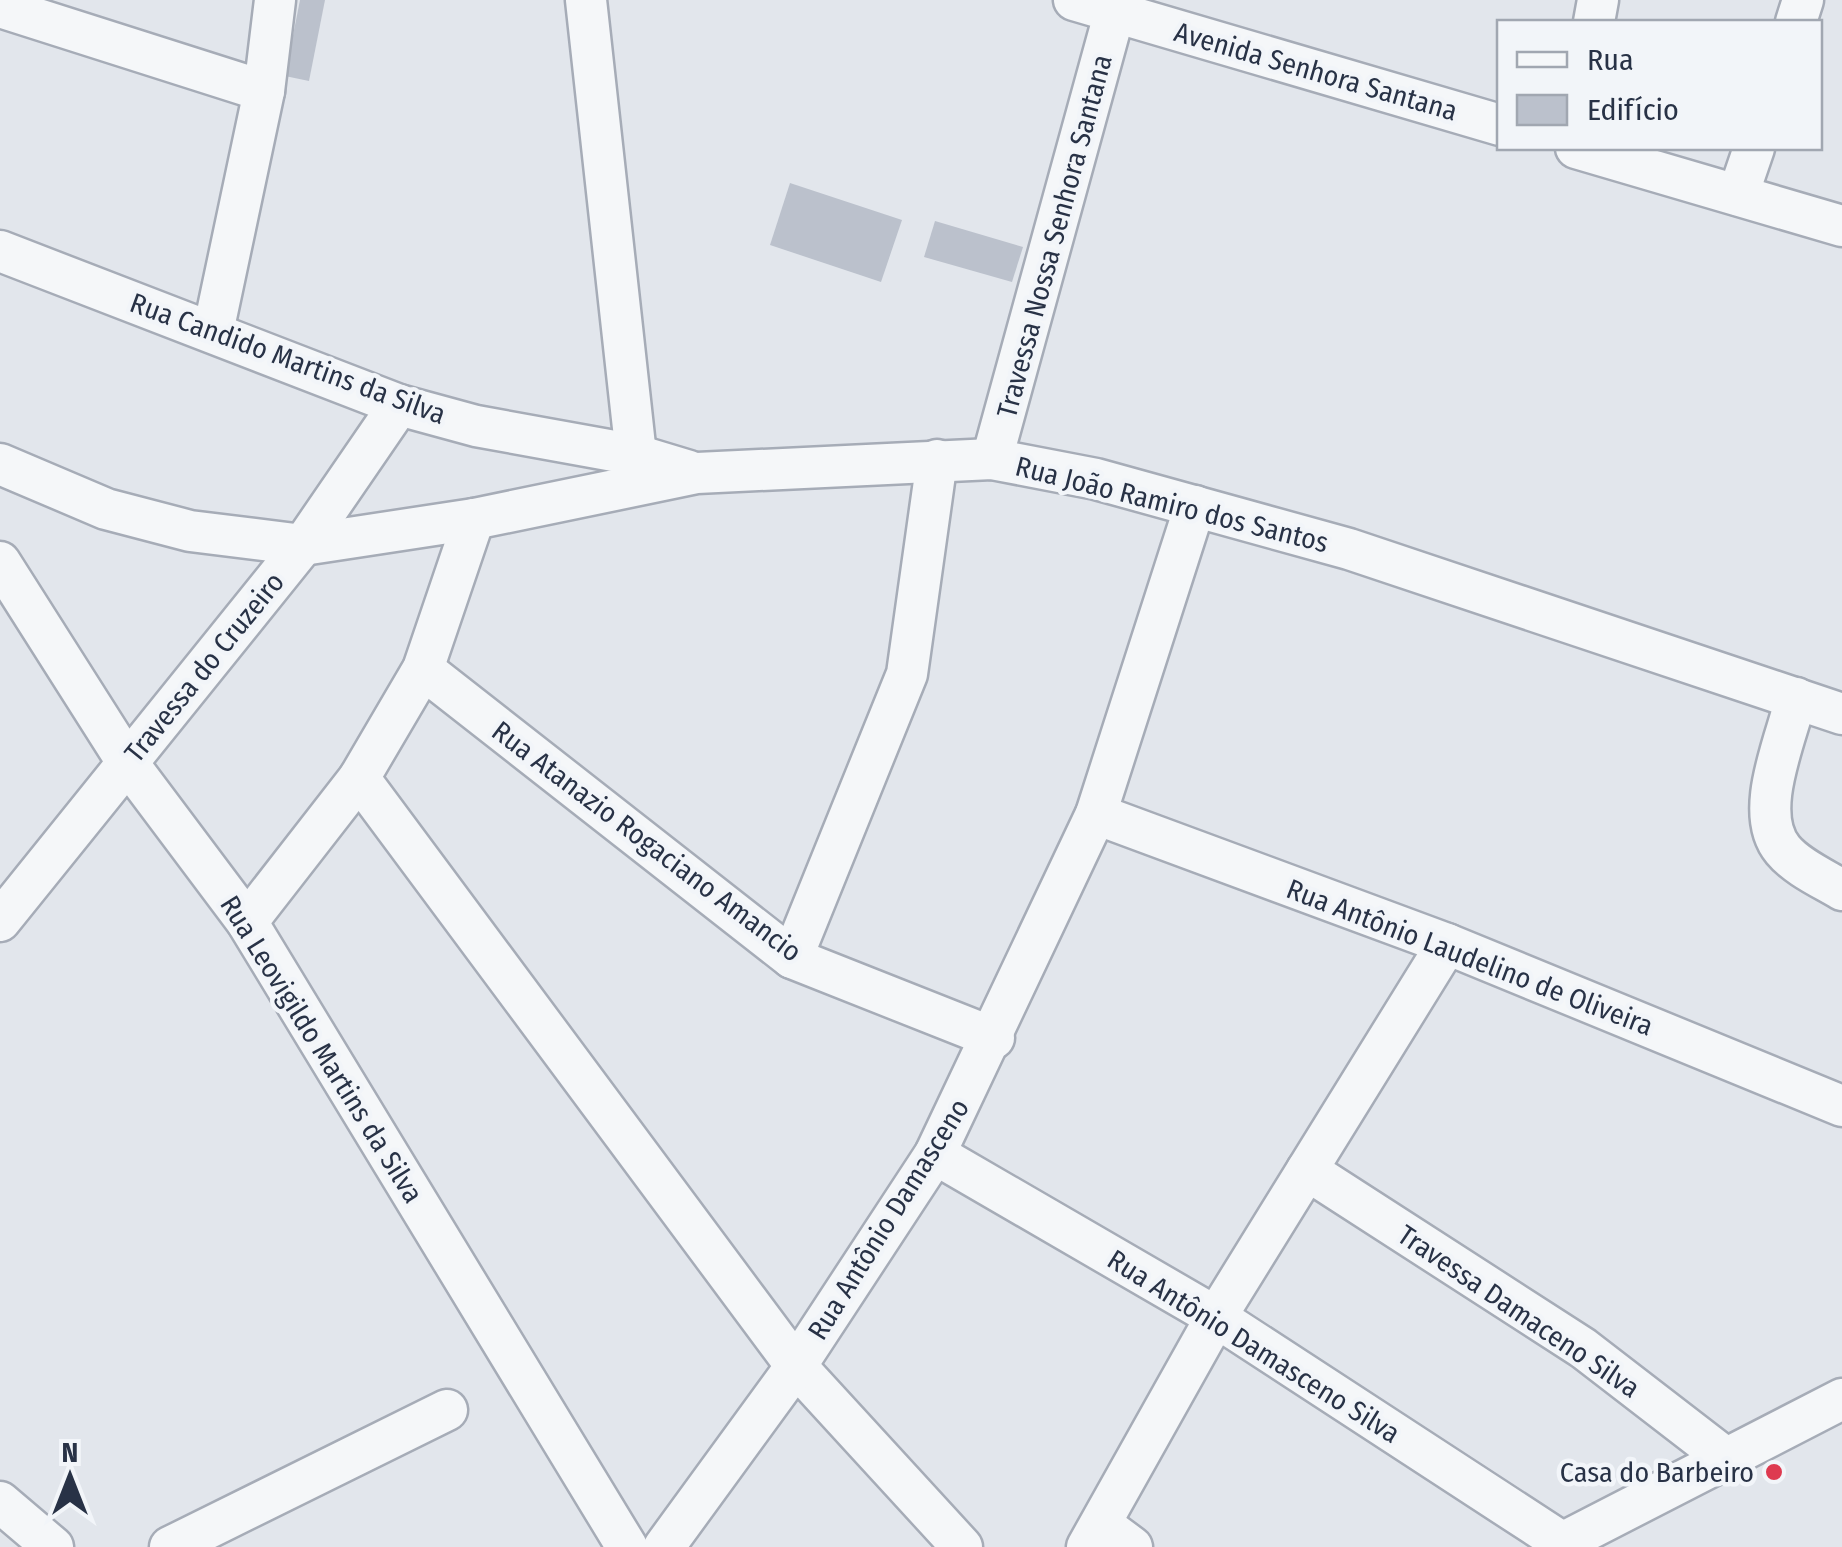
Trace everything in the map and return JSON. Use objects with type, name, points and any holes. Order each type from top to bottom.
[{"type":"street","points":[[213,332],[264,91],[274,0]]},
{"type":"street","points":[[586,0],[636,455]]},
{"type":"street","name":"Avenida Senhora Santana","points":[[1074,0],[1117,6],[1497,124]]},
{"type":"street","name":"Travessa Nossa Senhora Santana","points":[[992,459],[1117,6]]},
{"type":"street","points":[[0,7],[264,91]]},
{"type":"street","points":[[1583,150],[1842,226]]},
{"type":"street","points":[[1738,195],[1753,150]]},
{"type":"street","name":"Rua Candido Martins da Silva","points":[[0,251],[399,406],[476,426],[636,455],[697,473]]},
{"type":"street","name":"Travessa do Cruzeiro","points":[[0,921],[303,545],[399,406]]},
{"type":"street","name":"Rua João Ramiro dos Santos","points":[[0,464],[106,509],[190,532],[303,545],[474,519],[697,473],[992,459],[1096,479],[1349,549],[1842,714]]},
{"type":"street","points":[[792,958],[908,674],[937,460]]},
{"type":"street","name":"Rua Antônio Damasceno","points":[[664,1547],[796,1366],[935,1154],[994,1038],[1096,814],[1195,506]]},
{"type":"street","points":[[247,922],[359,778],[423,669],[474,519]]},
{"type":"street","name":"Rua Leovigildo Martins da Silva","points":[[0,562],[126,762],[247,922],[627,1547]]},
{"type":"street","name":"Rua Atanazio Rogaciano Amancio","points":[[423,669],[792,958],[994,1038]]},
{"type":"street","points":[[1796,698],[1772,801],[1771,832],[1786,854],[1842,890]]},
{"type":"street","points":[[359,778],[796,1366],[962,1547]]},
{"type":"street","name":"Rua Antônio Laudelino de Oliveira","points":[[1096,814],[1446,944],[1842,1106]]},
{"type":"street","points":[[1107,1540],[1216,1317],[1446,944]]},
{"type":"street","name":"Rua Antônio Damasceno Silva","points":[[935,1154],[1216,1317],[1566,1545]]},
{"type":"street","name":"Travessa Damaceno Silva","points":[[1308,1170],[1583,1348],[1726,1459]]},
{"type":"street","points":[[1566,1545],[1842,1398]]},
{"type":"street","points":[[170,1547],[446,1410]]},
{"type":"street","points":[[0,1502],[52,1547]]},
{"type":"building","points":[[300,0],[325,0],[309,81],[285,76]]},
{"type":"building","points":[[790,183],[902,220],[881,282],[770,245]]},
{"type":"building","points":[[935,221],[1023,247],[1012,282],[924,257]]},
{"type":"place","name":"Casa do Barbeiro","points":[[1774,1472]]}]
